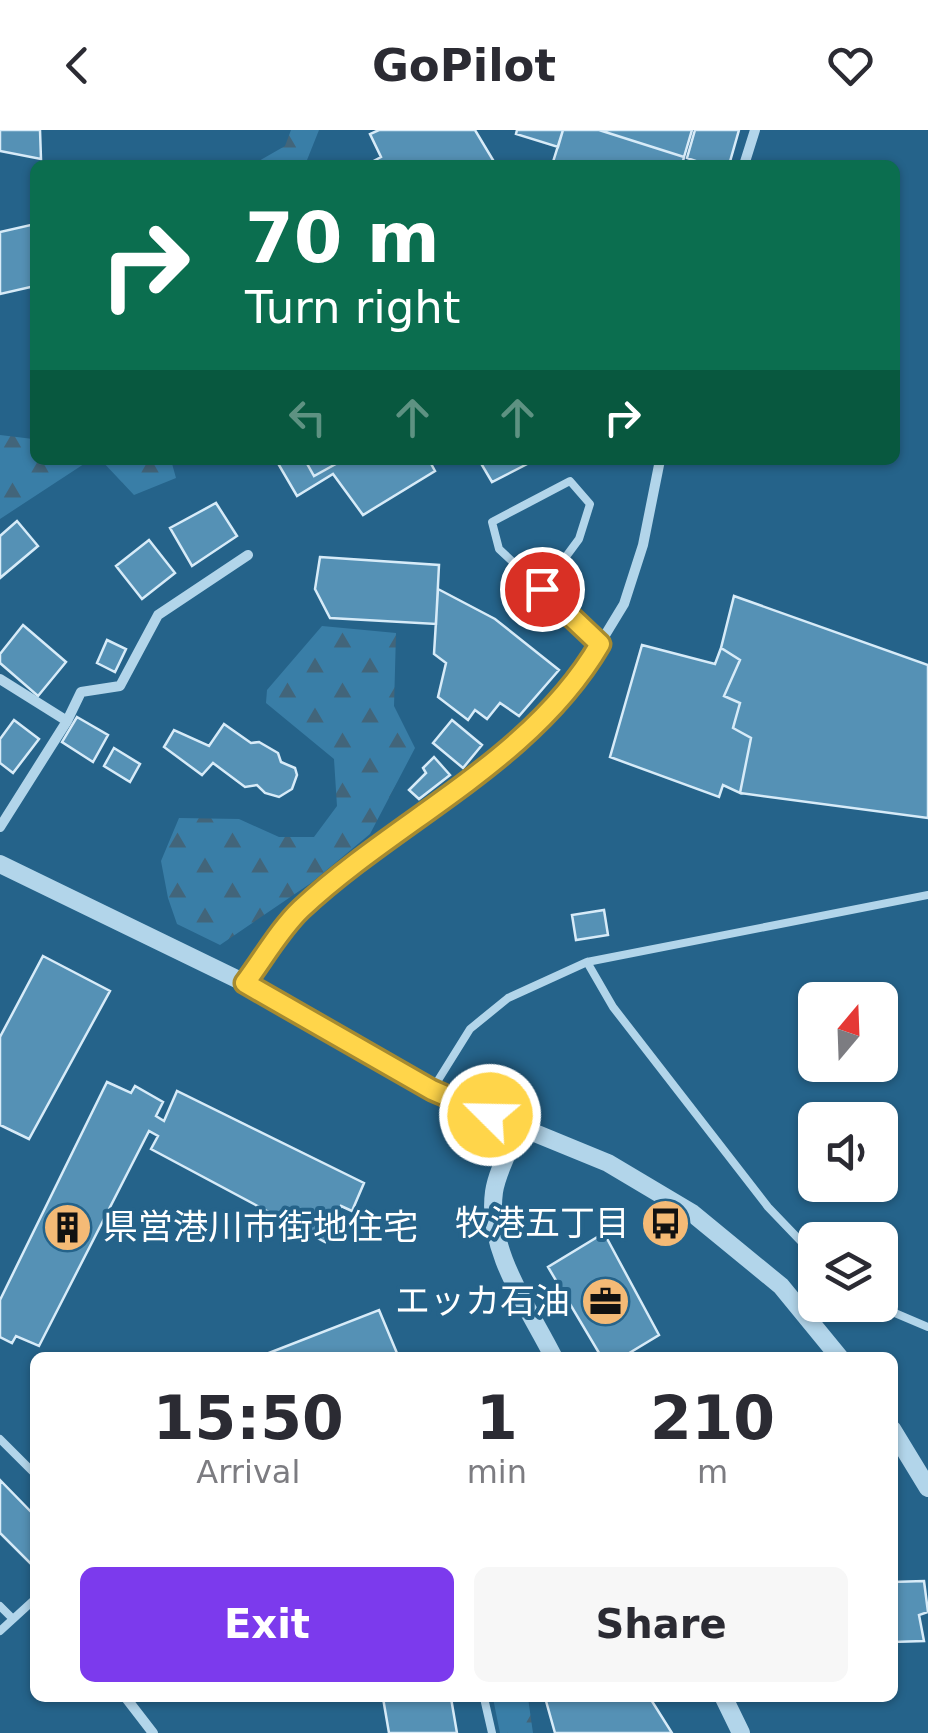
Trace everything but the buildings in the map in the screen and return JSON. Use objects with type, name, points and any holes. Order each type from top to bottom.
[{"type":"street","points":[[746,160],[755,130]]},
{"type":"street","points":[[245,983],[299,910],[517,741],[557,702],[624,604],[642,545],[659,465]]},
{"type":"street","points":[[0,826],[67,721],[81,692],[120,686],[158,615],[248,554]]},
{"type":"street","points":[[0,679],[67,721]]},
{"type":"street","points":[[0,864],[245,983],[432,1090],[608,1163],[692,1214],[781,1286],[835,1352]]},
{"type":"street","points":[[519,1127],[494,1191],[495,1223],[503,1256],[551,1352]]},
{"type":"street","points":[[898,1439],[928,1488]]},
{"type":"street","points":[[129,1702],[153,1733]]},
{"type":"street","points":[[726,1702],[741,1733]]},
{"type":"lane","points":[[542,589],[579,540],[590,504],[570,481],[492,522],[499,549],[600,644]]},
{"type":"lane","points":[[432,1090],[470,1030],[508,998],[587,962],[928,896]]},
{"type":"lane","points":[[587,962],[613,1007],[768,1207],[798,1238]]},
{"type":"lane","points":[[898,1314],[928,1327]]},
{"type":"lane","points":[[0,1439],[30,1469]]},
{"type":"lane","points":[[0,1632],[30,1604]]},
{"type":"lane","points":[[0,1606],[13,1619]]},
{"type":"lane","points":[[485,1702],[492,1733]]},
{"type":"green space","points":[[291,130],[319,130],[307,160],[261,160],[285,146]]},
{"type":"green space","points":[[0,435],[30,439],[30,465],[82,465],[0,519]]},
{"type":"green space","points":[[106,465],[172,465],[176,478],[134,495]]},
{"type":"green space","points":[[322,626],[396,633],[394,706],[415,748],[370,834],[311,883],[220,945],[177,924],[161,861],[179,818],[239,819],[279,837],[314,837],[337,806],[334,759],[266,703],[267,690]]},
{"type":"green space","points":[[494,1702],[529,1702],[533,1733],[500,1733]]},
{"type":"place","name":"牧港五丁目","points":[[665,1223]]},
{"type":"place","name":"県営港川市街地住宅","points":[[68,1227]]},
{"type":"place","name":"エッカ石油","points":[[605,1301]]},
{"type":"route","points":[[490,1115],[432,1090],[245,983],[299,910],[517,741],[557,702],[594,655],[600,644],[542,589]]}]
